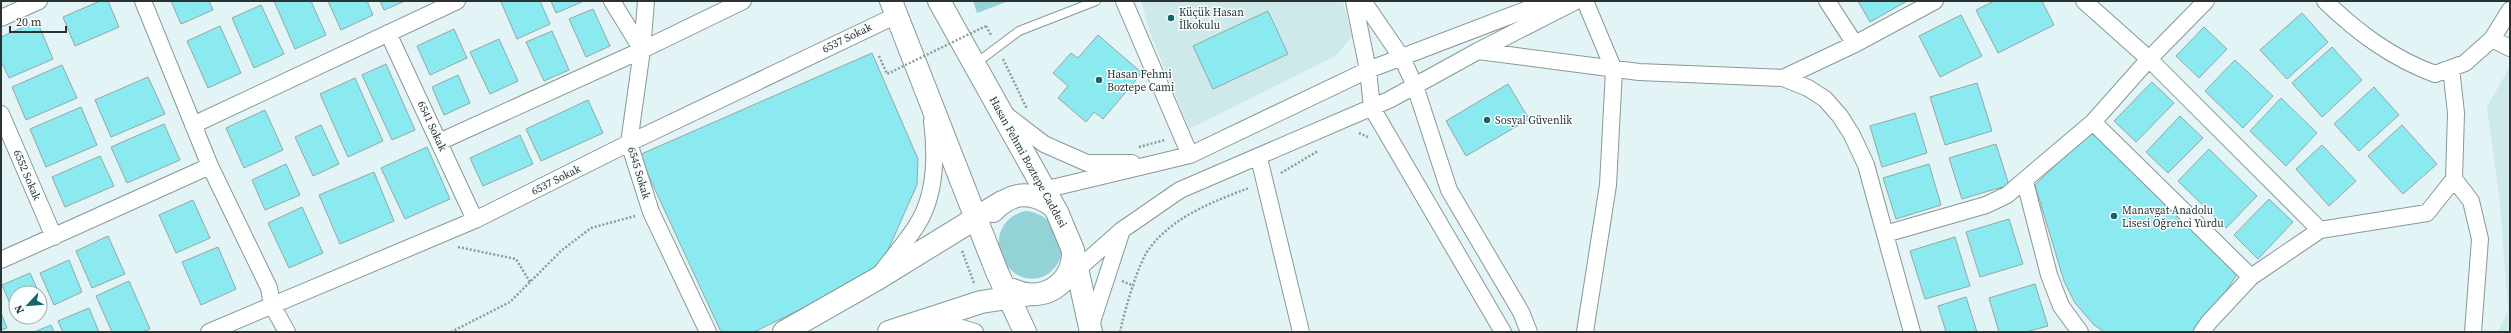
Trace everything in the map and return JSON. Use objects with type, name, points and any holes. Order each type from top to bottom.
[{"type":"main road","name":"Hasan Fehmi Boztepe Caddesi","points":[[939,1],[1000,110],[1042,197],[1075,259],[1091,330]]},
{"type":"main road","points":[[894,8],[930,106],[997,272],[1018,296],[1025,332]]},
{"type":"main road","points":[[784,332],[877,279],[975,217],[1002,202],[1014,196],[1042,197]]},
{"type":"main road","points":[[989,251],[985,238],[986,224],[992,212],[1002,202]]},
{"type":"main road","points":[[898,328],[981,302],[1018,296],[1039,295],[1050,291],[1061,284],[1069,274],[1075,259]]},
{"type":"street","points":[[1,18],[39,1]]},
{"type":"street","points":[[143,1],[210,166],[269,288],[272,305],[287,332]]},
{"type":"street","points":[[193,125],[457,1]]},
{"type":"street","points":[[612,1],[642,50]]},
{"type":"street","name":"6545 Sokak","points":[[646,1],[642,50],[629,143],[651,212],[708,332]]},
{"type":"street","points":[[439,142],[642,50],[743,1]]},
{"type":"street","points":[[1124,1],[1190,155]]},
{"type":"street","points":[[1354,1],[1368,70],[1372,108],[1503,332]]},
{"type":"street","points":[[1363,1],[1402,58],[1415,86],[1449,190],[1521,312],[1529,332]]},
{"type":"street","points":[[1042,197],[1190,155],[1368,70],[1549,1]]},
{"type":"street","points":[[1075,259],[1122,230],[1180,190],[1259,158],[1372,108],[1478,51],[1576,1]]},
{"type":"street","points":[[1585,1],[1614,70],[1608,185],[1585,332]]},
{"type":"street","points":[[1828,1],[1855,44]]},
{"type":"street","points":[[1783,78],[1855,44],[1935,1]]},
{"type":"street","points":[[2084,1],[2149,59],[2320,230]]},
{"type":"street","points":[[1885,234],[1986,205],[2008,195],[2025,182],[2093,122],[2149,59],[2206,1]]},
{"type":"street","points":[[2325,1],[2350,26],[2406,64],[2435,74],[2465,63],[2492,38],[2510,10]]},
{"type":"street","name":"6537 Sokak","points":[[209,332],[475,220],[894,8]]},
{"type":"street","name":"6541 Sokak","points":[[388,33],[475,220]]},
{"type":"street","points":[[2492,38],[2510,48]]},
{"type":"street","points":[[1478,51],[1614,70],[1783,78],[1808,88],[1825,99],[1840,116],[1852,135],[1866,165],[1912,332]]},
{"type":"street","points":[[2202,332],[2209,322],[2251,277],[2320,230],[2427,213],[2454,179],[2456,113],[2451,68]]},
{"type":"street","points":[[877,279],[921,218],[928,200],[936,151],[930,106]]},
{"type":"street","points":[[1000,110],[1044,144],[1087,163],[1159,164]]},
{"type":"street","name":"6552 Sokak","points":[[1,114],[54,237]]},
{"type":"street","points":[[2093,122],[2251,277]]},
{"type":"street","points":[[1259,158],[1301,332]]},
{"type":"street","points":[[1,260],[210,166]]},
{"type":"street","points":[[2454,179],[2471,201],[2480,238],[2473,332]]},
{"type":"street","points":[[2025,182],[2048,275],[2061,306],[2080,332]]},
{"type":"street","points":[[1091,330],[1122,230]]},
{"type":"street","points":[[898,328],[954,326],[975,332]]},
{"type":"lane","points":[[974,64],[1019,31],[1096,1]]},
{"type":"path","points":[[879,56],[887,74],[986,26]]},
{"type":"path","points":[[896,68],[899,76]]},
{"type":"path","points":[[1354,135],[1361,132],[1371,140]]},
{"type":"path","points":[[1120,332],[1134,286],[1148,249],[1180,219],[1265,182],[1325,148]]},
{"type":"path","points":[[451,332],[510,302],[562,250],[591,228],[651,212]]},
{"type":"path","points":[[954,230],[981,302]]},
{"type":"path","points":[[436,236],[451,246],[483,251],[516,259],[530,282]]},
{"type":"shaded area","points":[[973,1],[1009,1],[977,13]]},
{"type":"shaded area","points":[[1141,1],[1343,1],[1352,37],[1335,56],[1189,129],[1151,35]]},
{"type":"shaded area","points":[[2508,70],[2510,71],[2510,332],[2498,332],[2508,310],[2500,203],[2487,107]]},
{"type":"shaded area","points":[[1025,211],[1033,212],[1047,219],[1057,231],[1061,246],[1061,254],[1058,263],[1054,268],[1048,274],[1033,279],[1020,276],[1009,269],[1002,257],[999,244],[1001,231],[1009,219]]},
{"type":"building","points":[[100,1],[108,1],[119,27],[75,46],[63,17]]},
{"type":"building","points":[[171,1],[209,1],[213,10],[181,24]]},
{"type":"building","points":[[274,1],[311,1],[326,35],[295,49]]},
{"type":"building","points":[[328,1],[367,1],[373,15],[341,30]]},
{"type":"building","points":[[380,1],[405,1],[384,10]]},
{"type":"building","points":[[540,1],[550,24],[517,39],[501,2]]},
{"type":"building","points":[[551,1],[584,1],[556,13]]},
{"type":"building","points":[[1858,1],[1907,1],[1870,22]]},
{"type":"building","points":[[1994,1],[2042,1],[2054,25],[1998,53],[1976,10]]},
{"type":"building","points":[[261,5],[284,54],[254,68],[232,18]]},
{"type":"building","points":[[593,9],[610,46],[586,57],[569,19]]},
{"type":"building","points":[[1268,11],[1288,54],[1213,89],[1193,46]]},
{"type":"building","points":[[2302,13],[2328,42],[2287,79],[2260,50]]},
{"type":"building","points":[[1961,15],[1982,56],[1940,77],[1919,36]]},
{"type":"building","points":[[37,21],[53,59],[9,78],[1,61],[1,37]]},
{"type":"building","points":[[220,26],[241,73],[208,88],[187,41]]},
{"type":"building","points":[[2204,27],[2227,49],[2199,78],[2176,56]]},
{"type":"building","points":[[454,29],[467,58],[430,75],[417,46]]},
{"type":"building","points":[[552,31],[569,70],[544,81],[526,42]]},
{"type":"building","name":"Hasan Fehmi Boztepe Cami","points":[[1098,35],[1142,73],[1103,119],[1094,112],[1086,122],[1058,98],[1068,86],[1053,73],[1071,53],[1078,58]]},
{"type":"building","points":[[499,39],[518,81],[490,94],[470,52]]},
{"type":"building","points":[[2332,47],[2362,80],[2322,117],[2292,83]]},
{"type":"building","points":[[872,53],[918,159],[917,185],[883,261],[858,281],[754,332],[721,332],[639,155]]},
{"type":"building","points":[[2235,60],[2273,96],[2243,128],[2205,91]]},
{"type":"building","points":[[386,64],[415,130],[392,140],[362,75]]},
{"type":"building","points":[[62,65],[77,98],[26,120],[12,87]]},
{"type":"building","points":[[458,75],[470,103],[444,115],[432,87]]},
{"type":"building","points":[[148,77],[165,114],[111,137],[95,100]]},
{"type":"building","points":[[355,78],[383,141],[348,157],[320,94]]},
{"type":"building","points":[[2152,82],[2174,103],[2136,142],[2114,121]]},
{"type":"building","points":[[1977,83],[1992,131],[1945,145],[1930,97]]},
{"type":"building","name":"Sosyal Güvenlik","points":[[1508,84],[1529,119],[1466,156],[1446,121]]},
{"type":"building","points":[[2374,87],[2399,115],[2359,151],[2334,124]]},
{"type":"building","points":[[2281,98],[2317,133],[2286,166],[2250,131]]},
{"type":"building","points":[[588,100],[603,133],[541,161],[526,129]]},
{"type":"building","points":[[81,107],[97,145],[46,167],[30,129]]},
{"type":"building","points":[[265,110],[283,150],[244,168],[226,128]]},
{"type":"building","points":[[1915,113],[1927,153],[1882,167],[1870,126]]},
{"type":"building","points":[[2180,116],[2203,138],[2168,173],[2146,152]]},
{"type":"building","points":[[164,124],[180,160],[127,183],[111,147]]},
{"type":"building","points":[[321,125],[339,164],[313,176],[295,137]]},
{"type":"building","points":[[2402,125],[2437,164],[2403,194],[2368,156]]},
{"type":"building","name":"Manavgat Anadolu Lisesi Öğrenci Yurdu","points":[[2094,128],[2239,271],[2200,332],[2104,332],[2094,325],[2075,303],[2064,281],[2035,185]]},
{"type":"building","points":[[520,135],[533,164],[483,186],[470,158]]},
{"type":"building","points":[[1996,144],[2009,185],[1962,199],[1949,158]]},
{"type":"building","points":[[2322,145],[2356,181],[2329,206],[2296,169]]},
{"type":"building","points":[[427,147],[450,199],[405,219],[381,168]]},
{"type":"building","points":[[2209,149],[2257,196],[2226,228],[2178,181]]},
{"type":"building","points":[[100,156],[114,186],[65,207],[52,177]]},
{"type":"building","points":[[286,164],[300,195],[265,210],[252,180]]},
{"type":"building","points":[[1929,164],[1941,205],[1896,219],[1883,178]]},
{"type":"building","points":[[374,172],[394,221],[340,244],[319,195]]},
{"type":"building","points":[[2269,199],[2293,222],[2258,259],[2234,235]]},
{"type":"building","points":[[193,200],[210,238],[176,253],[159,215]]},
{"type":"building","points":[[302,207],[323,253],[289,268],[268,223]]},
{"type":"building","points":[[2009,219],[2023,264],[1980,277],[1966,232]]},
{"type":"building","points":[[108,236],[125,274],[92,288],[76,251]]},
{"type":"building","points":[[1955,237],[1970,286],[1925,299],[1910,251]]},
{"type":"building","points":[[218,247],[236,289],[201,305],[182,262]]},
{"type":"building","points":[[69,260],[82,292],[54,305],[48,291],[48,285],[45,285],[40,273]]},
{"type":"building","points":[[30,273],[35,285],[8,285],[8,299],[2,285]]},
{"type":"building","points":[[129,281],[150,329],[142,332],[112,332],[96,296]]},
{"type":"building","points":[[2035,284],[2048,326],[2026,332],[1999,332],[1989,298]]},
{"type":"building","points":[[1966,297],[1977,332],[1946,332],[1938,306]]},
{"type":"building","points":[[89,308],[99,332],[63,332],[58,321]]},
{"type":"building","points":[[1,313],[7,328],[1,330]]},
{"type":"building","points":[[51,325],[54,332],[34,332]]},
{"type":"place","name":"Küçük Hasan İlkokulu","points":[[1171,18]]},
{"type":"place","name":"Hasan Fehmi Boztepe Cami","points":[[1099,80]]},
{"type":"place","name":"Sosyal Güvenlik","points":[[1487,120]]},
{"type":"place","name":"Manavgat Anadolu Lisesi Öğrenci Yurdu","points":[[2114,216]]}]
